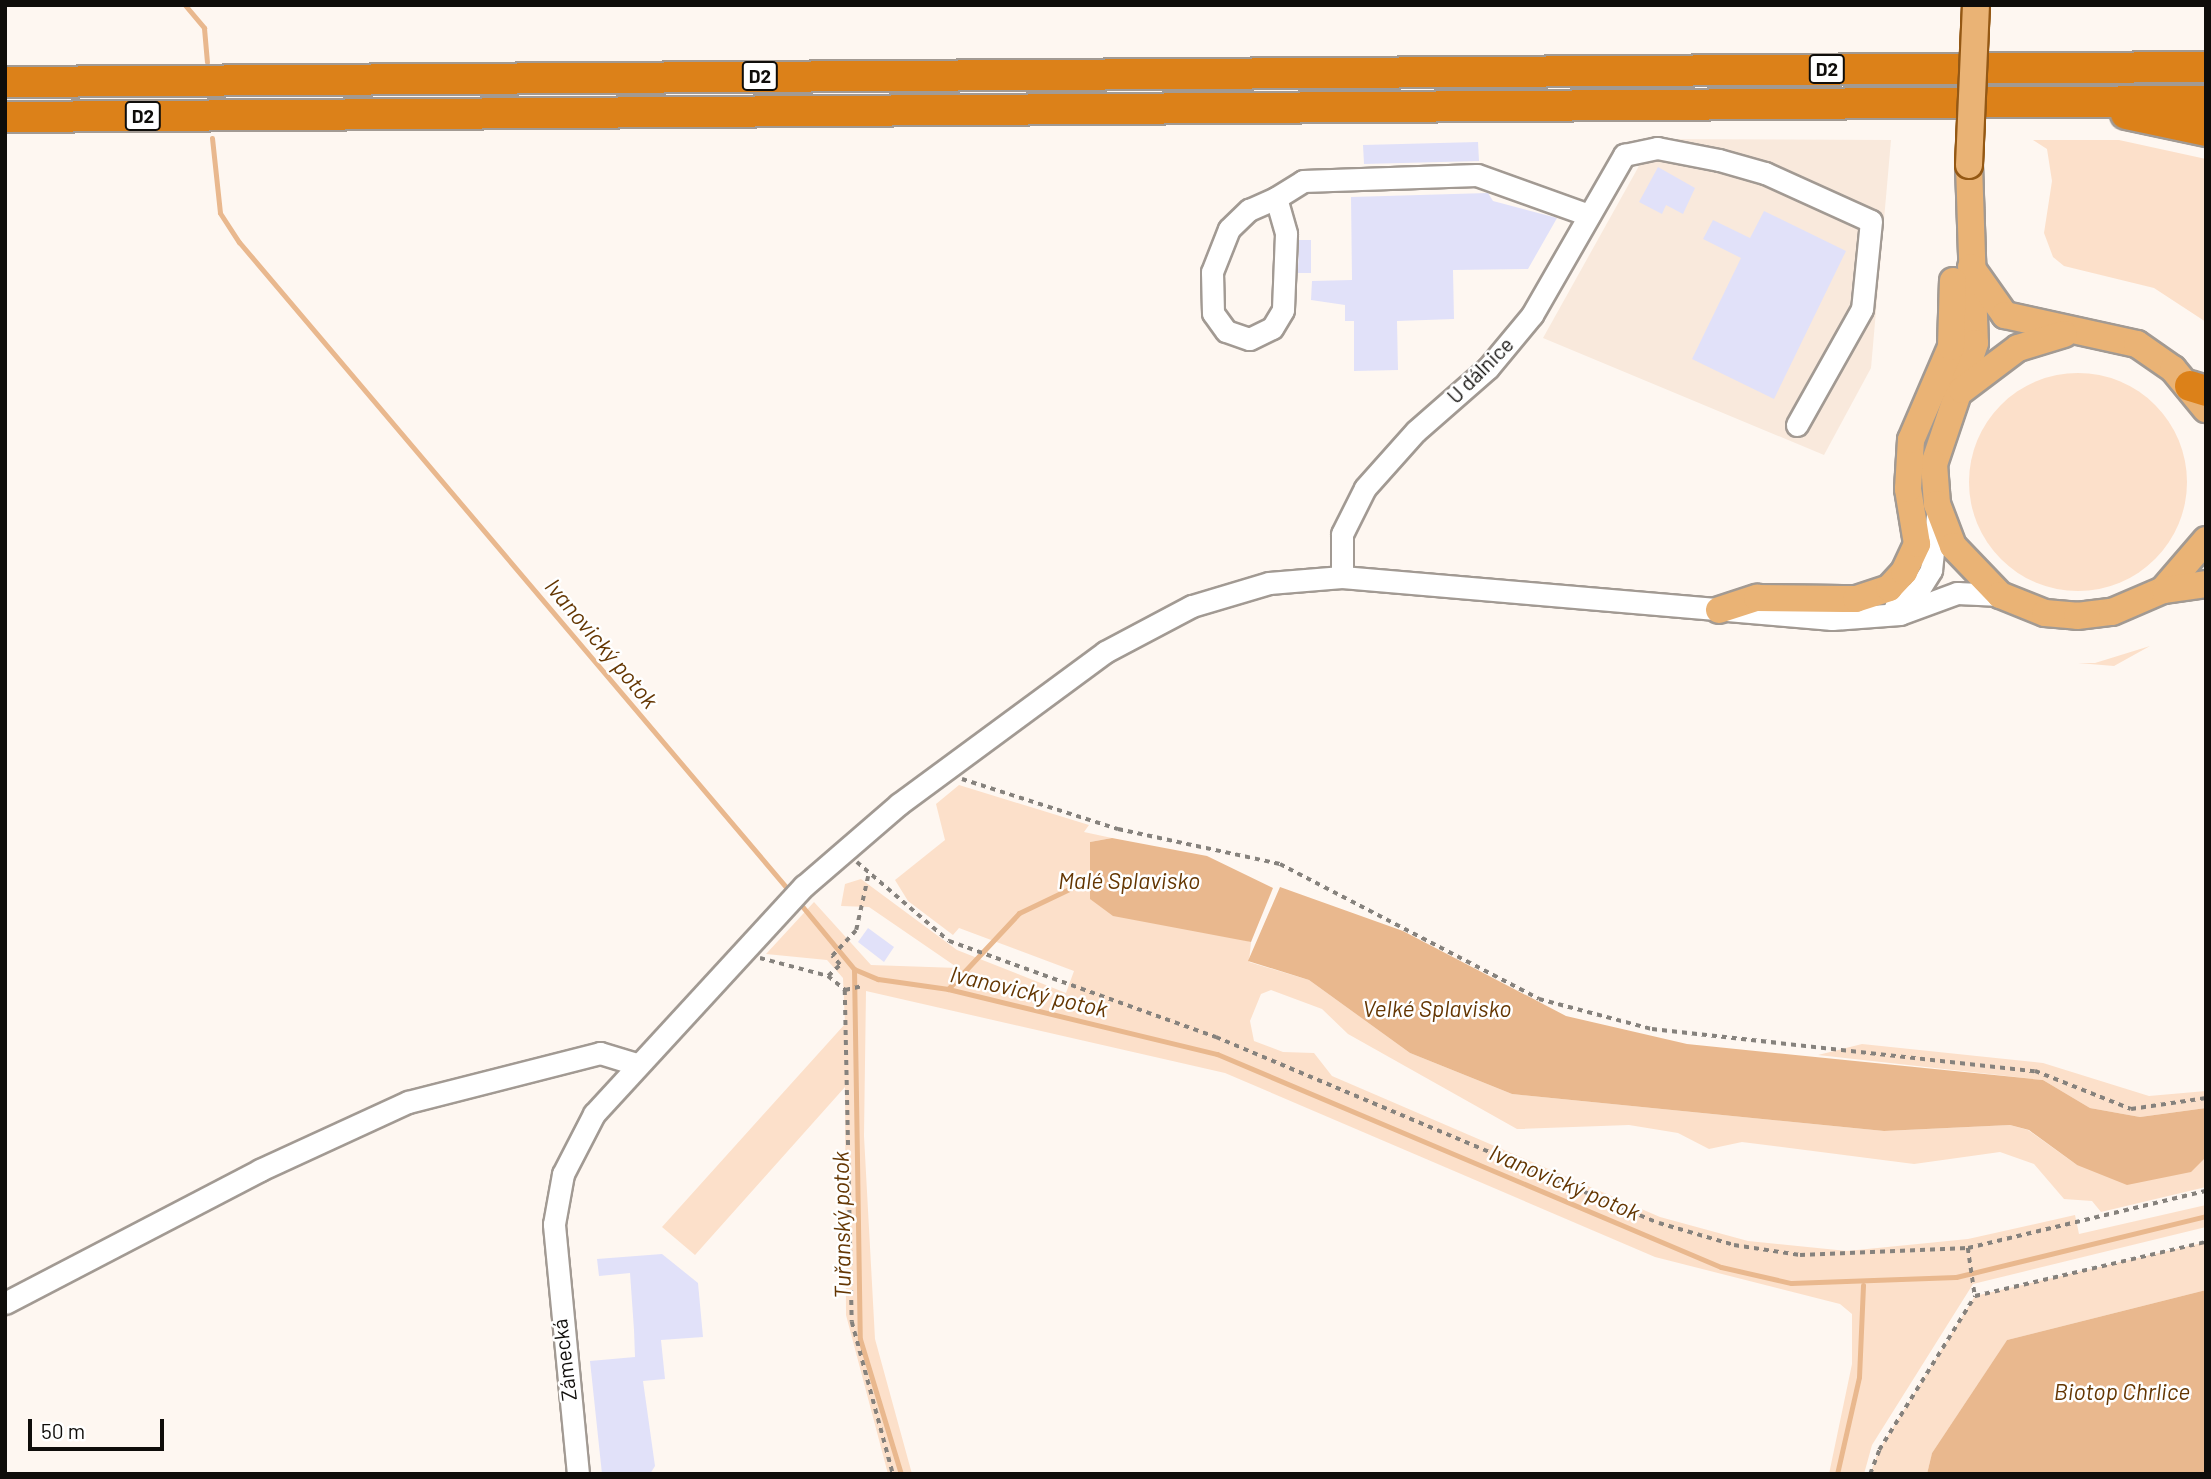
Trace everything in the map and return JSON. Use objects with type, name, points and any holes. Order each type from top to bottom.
[{"type":"highway","points":[[2139,67],[2206,53]]},
{"type":"highway","name":"D2","points":[[5,82],[2206,67]]},
{"type":"highway","name":"D2","points":[[5,117],[2206,101]]},
{"type":"highway","points":[[2028,102],[2206,131]]},
{"type":"main road","points":[[1976,5],[1966,215],[1975,343],[1937,446],[1937,504],[1954,546],[2000,595],[2045,613],[2094,616],[2163,590],[2206,584]]},
{"type":"main road","points":[[1719,610],[1758,598],[1818,602],[1871,596],[1894,584],[1909,565],[1917,544],[1908,479],[1911,440],[1951,347],[1953,265],[1966,215]]},
{"type":"main road","points":[[1970,266],[2005,315],[2137,344],[2201,395]]},
{"type":"main road","points":[[1953,399],[2018,348],[2082,330]]},
{"type":"main road","points":[[2163,590],[2190,565],[2206,540]]},
{"type":"street","name":"U dálnice","points":[[1342,577],[1342,534],[1365,488],[1416,431],[1488,368],[1532,315],[1624,155],[1657,148],[1719,160],[1765,173],[1871,221],[1862,309],[1797,425]]},
{"type":"street","points":[[1276,198],[1286,234],[1283,310],[1272,328],[1249,339],[1226,331],[1213,313],[1212,272],[1229,229],[1249,210],[1276,198],[1303,181],[1477,175],[1589,215]]},
{"type":"street","points":[[1874,615],[1906,600],[1926,581],[1938,542],[1937,504]]},
{"type":"street","name":"Zámecká","points":[[578,1474],[553,1245],[557,1195],[571,1154],[594,1114],[745,946],[804,886],[952,766],[1105,652],[1192,606],[1269,583],[1342,577],[1719,610],[1874,615],[1900,614],[1949,594],[2000,595]]},
{"type":"street","points":[[5,1303],[260,1170],[408,1102],[600,1053],[618,1053],[637,1064]]},
{"type":"path","points":[[952,766],[965,782],[1118,829],[1280,864],[1552,1002],[1699,1038],[2035,1071],[2131,1109],[2206,1098]]},
{"type":"path","points":[[847,850],[868,876],[949,941],[1216,1037],[1659,1223],[1800,1255],[1968,1248],[2206,1191]]},
{"type":"path","points":[[828,976],[840,965],[832,956],[856,930],[868,876]]},
{"type":"path","points":[[745,946],[765,962],[828,976],[845,990],[852,1322],[893,1474]]},
{"type":"path","points":[[845,990],[863,986]]},
{"type":"path","points":[[1975,1297],[2206,1242]]},
{"type":"path","points":[[1870,1474],[1879,1450],[1975,1297],[1976,1284],[1968,1248]]},
{"type":"shaded area","points":[[1654,139],[1891,140],[1871,368],[1824,455],[1543,338]]},
{"type":"shaded area","points":[[2033,140],[2119,140],[2206,159],[2206,322],[2154,288],[2064,266],[2053,257],[2044,233],[2052,181],[2047,149]]},
{"type":"shaded area","points":[[2089,373],[2120,381],[2139,391],[2155,405],[2169,421],[2179,440],[2187,482],[2179,524],[2169,543],[2155,559],[2139,573],[2120,583],[2089,591],[2067,591],[2036,583],[2017,573],[1987,543],[1977,524],[1971,503],[1969,471],[1977,440],[1987,421],[2017,391],[2036,381],[2057,375]]},
{"type":"shaded area","points":[[2150,646],[2114,666],[2078,663],[2095,663]]},
{"type":"shaded area","points":[[959,785],[1089,825],[1084,832],[1112,838],[1090,842],[1090,898],[1251,942],[1249,962],[1309,980],[1410,1053],[1512,1094],[1884,1131],[2010,1125],[2028,1130],[2077,1165],[2206,1157],[2206,1187],[2101,1212],[2092,1201],[2064,1199],[2034,1164],[2000,1152],[1914,1164],[1742,1142],[1709,1149],[1678,1133],[1629,1125],[1517,1129],[1348,1034],[1322,1009],[1271,990],[1261,994],[1250,1021],[1254,1041],[1283,1052],[1314,1053],[1332,1076],[1660,1217],[1748,1241],[1847,1251],[1968,1239],[2075,1215],[2079,1234],[2206,1205],[2206,1227],[1973,1284],[1872,1445],[1864,1474],[1829,1474],[1852,1364],[1852,1314],[1840,1304],[1655,1257],[1225,1073],[866,991],[864,1136],[875,1339],[912,1474],[888,1474],[846,1315],[845,1087],[695,1255],[662,1227],[845,1024],[843,978],[827,960],[766,954],[814,902],[871,965],[958,968],[869,907],[841,906],[845,884],[861,879],[957,950],[1066,993],[1074,971],[959,928],[953,935],[908,901],[895,880],[945,840],[936,804]]},
{"type":"shaded area","points":[[1862,1044],[2043,1063],[2149,1096],[2206,1091],[2206,1108],[2140,1117],[2090,1108],[2043,1080],[1818,1055]]},
{"type":"shaded area","points":[[2206,1242],[2206,1290],[2007,1340],[1932,1453],[1927,1474],[1870,1474],[1879,1450],[1975,1296]]},
{"type":"water","name":"Malé Splavisko","points":[[1112,838],[1207,856],[1273,888],[1251,942],[1113,916],[1090,899],[1090,842]]},
{"type":"water","name":"Velké Splavisko","points":[[1280,887],[1403,931],[1566,1016],[1687,1044],[2043,1080],[2090,1108],[2140,1117],[2206,1108],[2206,1157],[2191,1172],[2127,1185],[2077,1165],[2029,1130],[2010,1125],[1884,1131],[1512,1094],[1410,1053],[1309,980],[1248,961]]},
{"type":"water","name":"Biotop Chrlice","points":[[2206,1290],[2206,1474],[1927,1474],[1932,1453],[2007,1340]]},
{"type":"building","points":[[1478,142],[1479,161],[1364,164],[1363,145]]},
{"type":"building","points":[[1658,167],[1695,188],[1683,214],[1666,205],[1662,214],[1639,202]]},
{"type":"building","points":[[1488,193],[1493,201],[1557,218],[1528,269],[1453,270],[1454,319],[1397,321],[1398,370],[1354,371],[1354,321],[1345,321],[1345,305],[1311,300],[1312,281],[1352,280],[1351,197]]},
{"type":"building","points":[[1764,211],[1846,251],[1774,399],[1692,359],[1741,258],[1703,239],[1713,220],[1750,238]]},
{"type":"building","points":[[1299,240],[1311,240],[1311,273],[1298,273]]},
{"type":"building","points":[[868,928],[894,947],[884,962],[858,942]]},
{"type":"building","points":[[662,1254],[698,1283],[703,1337],[661,1340],[665,1379],[643,1381],[655,1466],[650,1474],[602,1474],[590,1361],[635,1357],[630,1273],[599,1276],[597,1259]]},
{"type":"waterway","name":"Ivanovický potok","points":[[185,5],[204,28],[207,62]]},
{"type":"waterway","name":"Ivanovický potok","points":[[212,138],[220,213],[239,242],[791,893]]},
{"type":"waterway","points":[[948,989],[1019,913],[1088,880],[1097,883]]},
{"type":"waterway","name":"Ivanovický potok","points":[[797,900],[854,969],[878,979],[948,989],[1217,1054],[1721,1267],[1791,1283],[1956,1277],[2206,1216]]},
{"type":"waterway","name":"Tuřanský potok","points":[[854,969],[860,1339],[901,1474]]},
{"type":"waterway","points":[[1837,1474],[1859,1377],[1863,1285]]}]
